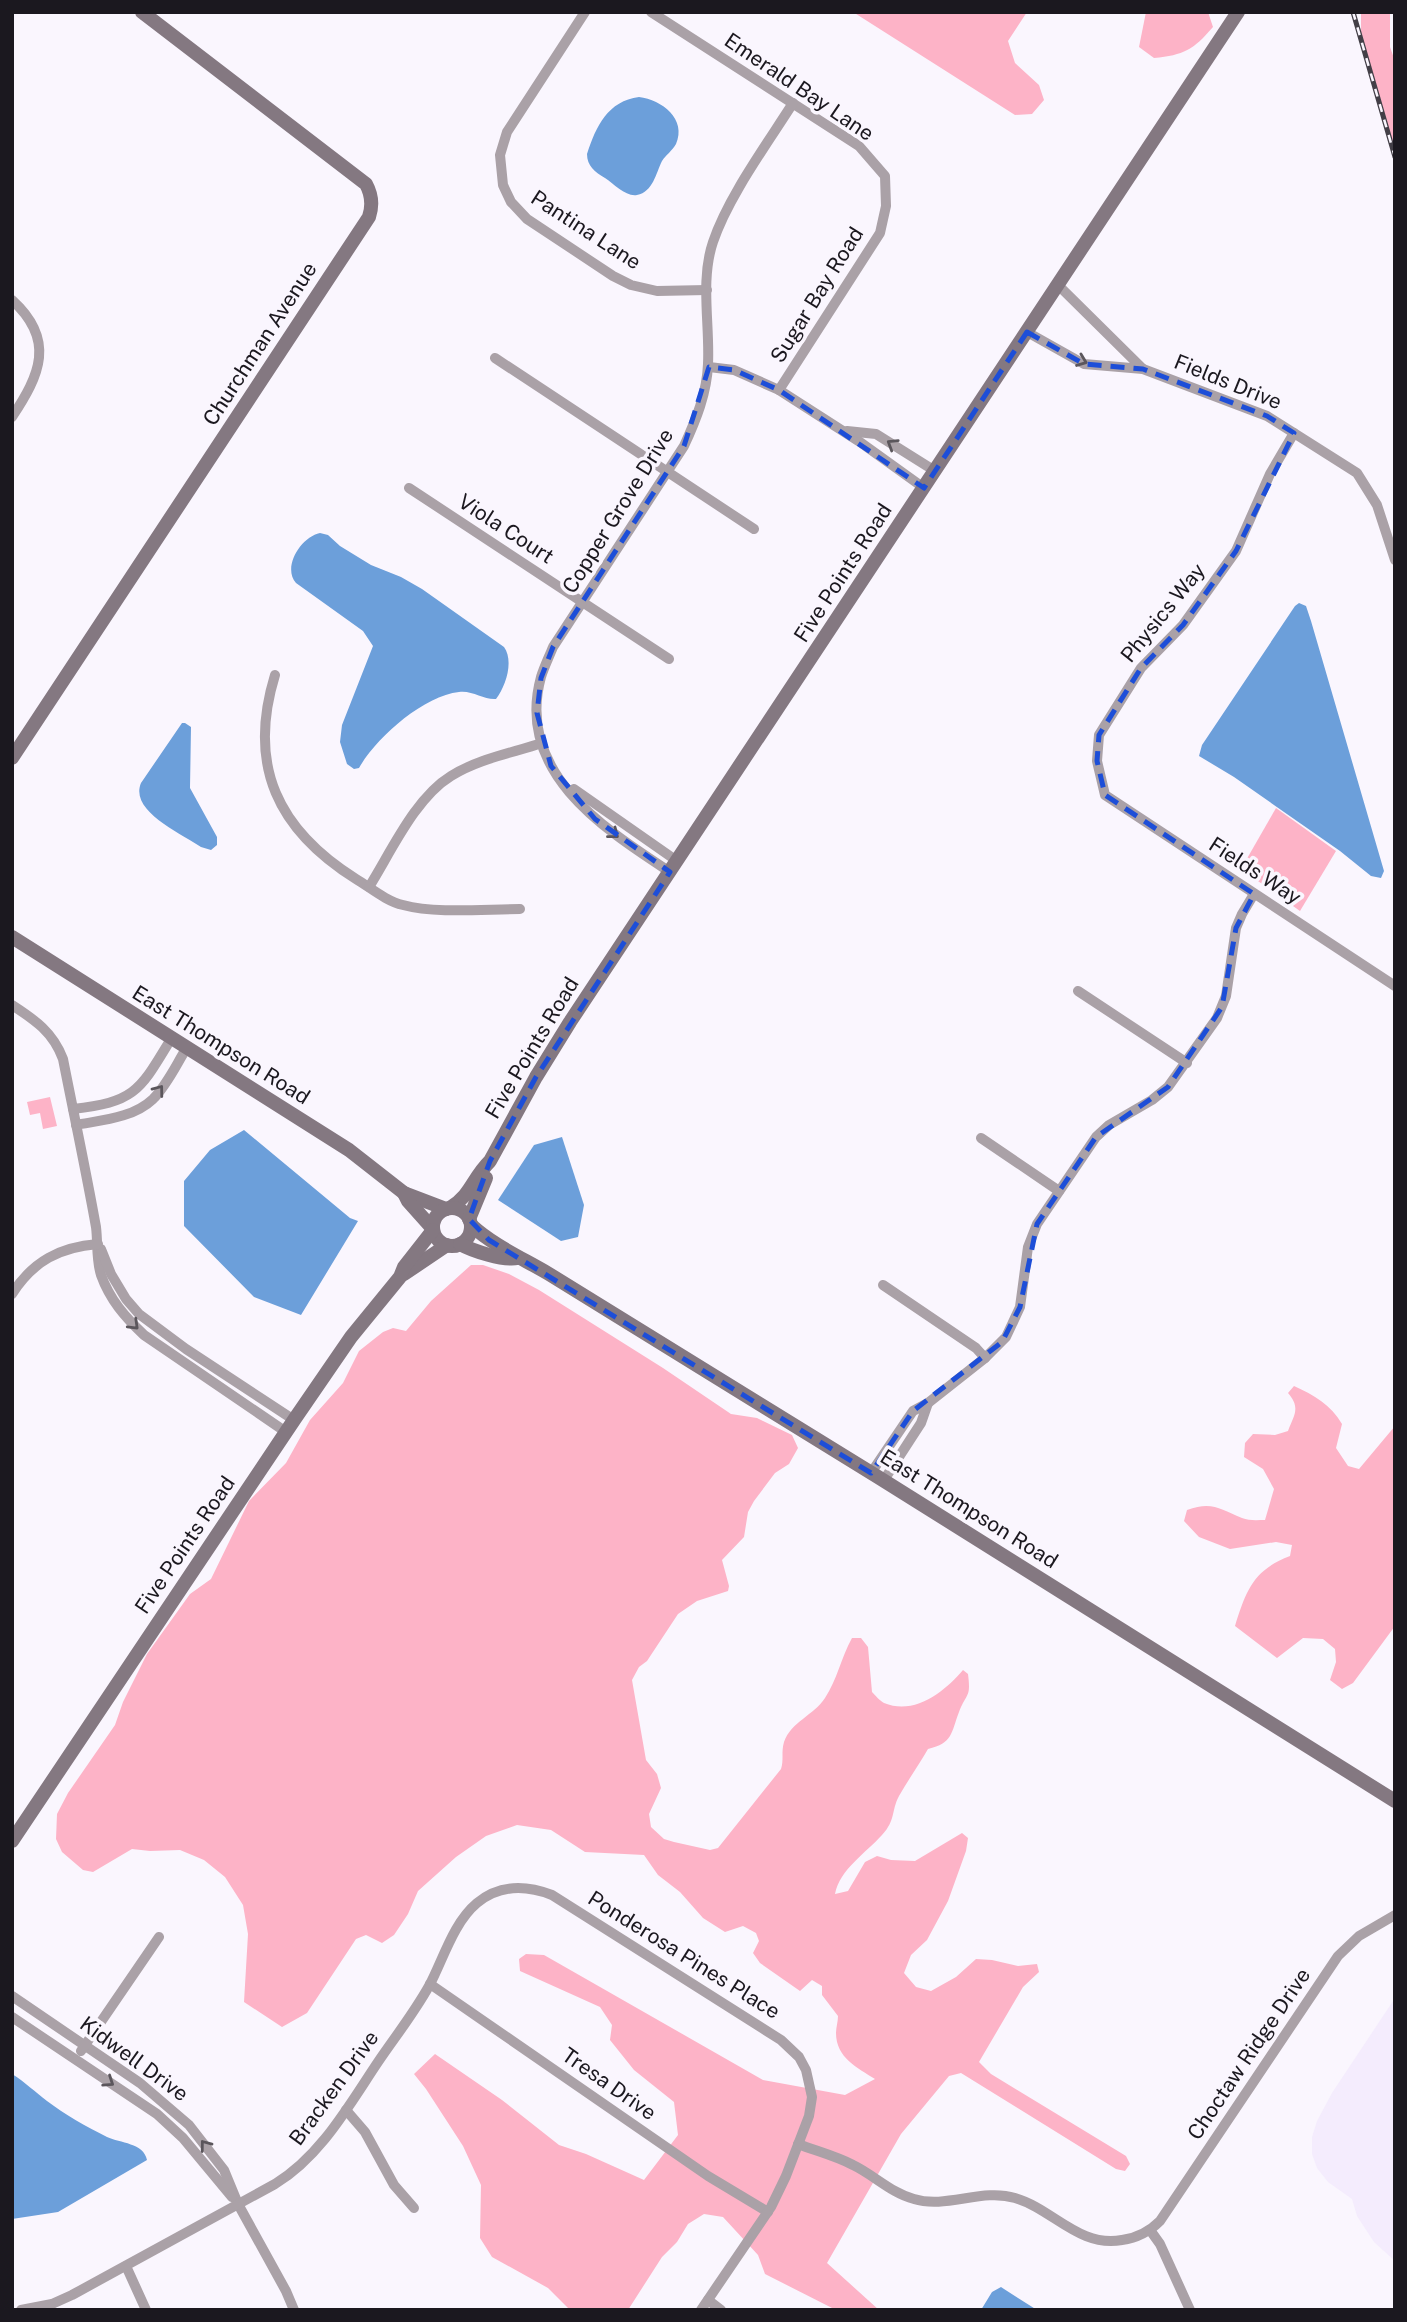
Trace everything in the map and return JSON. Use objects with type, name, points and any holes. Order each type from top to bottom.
[{"type":"street","name":"Churchman Avenue","points":[[12,758],[369,217],[371,208],[366,184],[142,12]]},
{"type":"street","name":"Pantina Lane","points":[[585,12],[507,132],[500,155],[501,180],[511,202],[527,219],[613,276],[631,285],[657,291],[707,290]]},
{"type":"street","name":"Emerald Bay Lane","points":[[651,12],[859,146],[885,176]]},
{"type":"street","name":"Five Points Road","points":[[448,1208],[465,1197],[480,1171],[490,1161],[556,1044],[1238,12]]},
{"type":"street","name":"Copper Grove Drive","points":[[674,867],[572,788],[542,744],[537,713],[541,678],[553,647],[684,446],[698,414],[709,367],[707,290],[712,242],[735,196],[793,103]]},
{"type":"street","name":"Sugar Bay Road","points":[[779,390],[880,233],[886,206],[885,176]]},
{"type":"street","name":"Fields Drive","points":[[1058,285],[1143,369]]},
{"type":"street","points":[[12,300],[30,320],[38,339],[39,363],[30,391],[12,417]]},
{"type":"street","name":"Fields Drive","points":[[1027,332],[1084,364],[1143,369],[1267,416],[1357,473],[1377,505],[1395,561]]},
{"type":"street","points":[[495,358],[754,529]]},
{"type":"street","points":[[709,367],[734,370],[779,390],[844,431],[924,488]]},
{"type":"street","points":[[844,431],[876,434],[935,471]]},
{"type":"street","name":"Physics Way","points":[[1102,782],[1097,761],[1099,736],[1141,668],[1183,625],[1236,551],[1270,474],[1294,433]]},
{"type":"street","name":"Viola Court","points":[[408,488],[668,659]]},
{"type":"street","points":[[275,675],[268,698],[264,733],[268,765],[272,783],[283,808],[312,847],[339,869],[399,904],[418,909],[520,909]]},
{"type":"street","points":[[369,887],[415,812],[429,795],[451,776],[478,763],[542,744]]},
{"type":"street","name":"Fields Way","points":[[1102,782],[1105,795],[1395,986]]},
{"type":"street","points":[[877,1476],[913,1411],[928,1403],[985,1359],[1002,1342],[1013,1325],[1021,1302],[1030,1241],[1037,1224],[1090,1144],[1101,1132],[1162,1093],[1175,1081],[1187,1063],[1222,1007],[1236,928],[1254,894]]},
{"type":"street","name":"East Thompson Road","points":[[12,937],[349,1150],[404,1192],[448,1208]]},
{"type":"street","points":[[1078,991],[1187,1063]]},
{"type":"street","points":[[12,1005],[37,1021],[57,1044],[63,1059],[98,1244],[98,1261],[113,1301],[144,1335],[219,1386],[290,1426]]},
{"type":"street","points":[[73,1109],[107,1105],[141,1086],[171,1039]]},
{"type":"street","points":[[76,1125],[125,1115],[153,1098],[186,1049]]},
{"type":"street","points":[[119,1100],[125,1115]]},
{"type":"street","points":[[981,1138],[1059,1191]]},
{"type":"street","name":"Five Points Road","points":[[470,1222],[488,1174],[490,1161]]},
{"type":"street","name":"East Thompson Road","points":[[404,1192],[408,1202],[433,1229]]},
{"type":"street","points":[[448,1208],[461,1210],[470,1222],[468,1237],[453,1245],[436,1238],[433,1229],[438,1213],[448,1208]]},
{"type":"street","name":"East Thompson Road","points":[[470,1222],[489,1240],[512,1251],[519,1258],[877,1476],[1395,1801]]},
{"type":"street","name":"Five Points Road","points":[[12,1841],[351,1337],[400,1277],[404,1267],[433,1229]]},
{"type":"street","points":[[12,1294],[30,1271],[57,1252],[78,1245],[98,1244]]},
{"type":"street","points":[[98,1244],[111,1274],[139,1314],[226,1375],[290,1426]]},
{"type":"street","name":"Five Points Road","points":[[400,1277],[453,1245]]},
{"type":"street","name":"East Thompson Road","points":[[453,1245],[509,1259],[519,1258]]},
{"type":"street","points":[[883,1285],[976,1348],[985,1359]]},
{"type":"street","points":[[219,1386],[226,1375]]},
{"type":"street","name":"Bracken Drive","points":[[21,2310],[59,2301],[295,2171],[313,2153],[346,2110],[430,1984],[460,1923],[470,1910],[493,1893],[511,1888]]},
{"type":"street","name":"Ponderosa Pines Place","points":[[511,1888],[533,1888],[552,1895],[781,2040],[801,2060],[811,2088],[809,2116],[798,2144]]},
{"type":"street","name":"Choctaw Ridge Drive","points":[[1150,2230],[1160,2221],[1338,1956],[1359,1936],[1395,1915]]},
{"type":"street","points":[[76,2060],[159,1937]]},
{"type":"street","name":"Tresa Drive","points":[[430,1984],[708,2176],[768,2212]]},
{"type":"street","name":"Kidwell Drive","points":[[12,1996],[157,2096],[189,2125],[224,2170],[294,2310]]},
{"type":"street","name":"Kidwell Drive","points":[[12,2017],[157,2115],[183,2138],[239,2204]]},
{"type":"street","points":[[346,2110],[365,2132],[394,2185],[414,2208]]},
{"type":"street","points":[[722,2310],[704,2305],[768,2212],[782,2186],[798,2144],[855,2166],[914,2200],[929,2202],[993,2196],[1012,2197],[1027,2202],[1078,2234],[1096,2240],[1114,2242],[1150,2230],[1160,2244],[1190,2310]]},
{"type":"street","points":[[126,2266],[146,2310]]},
{"type":"highlighted area","points":[[1027,332],[1084,364],[1143,369],[1267,416],[1294,433],[1236,551],[1183,625],[1141,668],[1099,735],[1097,761],[1105,795],[1254,894],[1236,928],[1222,1007],[1168,1087],[1096,1137],[1037,1224],[1020,1307],[1002,1342],[913,1411],[871,1473],[489,1240],[469,1219],[490,1161],[536,1077],[670,872],[595,819],[551,766],[537,713],[541,678],[553,647],[684,446],[709,367],[734,370],[779,390],[924,488]]},
{"type":"shaded area","points":[[853,12],[1027,12],[1008,41],[1015,63],[1039,85],[1044,100],[1032,114],[1015,115]]},
{"type":"shaded area","points":[[1146,12],[1208,12],[1213,27],[1187,50],[1154,58],[1139,47]]},
{"type":"shaded area","points":[[1361,12],[1390,12],[1390,47],[1395,61],[1395,157],[1361,40]]},
{"type":"shaded area","points":[[1276,808],[1336,851],[1300,911],[1241,869]]},
{"type":"shaded area","points":[[50,1097],[57,1126],[43,1129],[40,1113],[30,1115],[27,1102]]},
{"type":"shaded area","points":[[471,1265],[483,1265],[509,1274],[539,1290],[731,1414],[757,1418],[792,1435],[798,1448],[789,1464],[775,1473],[754,1501],[748,1512],[744,1537],[722,1560],[728,1591],[697,1601],[678,1614],[632,1680],[646,1760],[657,1774],[661,1788],[649,1814],[651,1827],[664,1839],[710,1850],[718,1848],[781,1769],[787,1735],[825,1698],[852,1638],[861,1638],[868,1647],[872,1692],[884,1703],[896,1706],[918,1704],[938,1693],[963,1670],[968,1674],[969,1691],[950,1736],[942,1744],[928,1749],[899,1796],[886,1830],[848,1869],[835,1894],[848,1891],[865,1862],[877,1856],[891,1860],[915,1861],[962,1833],[968,1838],[948,1901],[927,1940],[911,1955],[904,1973],[916,1987],[931,1991],[956,1977],[976,1959],[1018,1966],[1037,1964],[1039,1972],[1023,1987],[979,2062],[991,2074],[1126,2156],[1130,2164],[1125,2171],[1116,2169],[961,2073],[949,2076],[901,2134],[827,2263],[879,2310],[836,2310],[765,2274],[758,2255],[723,2217],[704,2214],[688,2224],[677,2242],[662,2257],[628,2310],[570,2310],[548,2288],[492,2257],[480,2238],[481,2185],[463,2146],[414,2074],[435,2054],[502,2100],[559,2145],[644,2180],[678,2135],[674,2102],[634,2070],[610,2040],[612,2025],[600,2007],[520,1971],[519,1959],[526,1954],[544,1955],[763,2080],[845,2095],[875,2079],[849,2061],[840,2049],[836,2033],[838,2016],[822,1995],[822,1986],[812,1980],[800,1991],[760,1963],[753,1953],[759,1941],[756,1933],[743,1926],[725,1932],[703,1918],[680,1892],[658,1875],[644,1855],[585,1852],[551,1830],[517,1825],[486,1836],[456,1857],[418,1891],[408,1914],[394,1935],[382,1943],[366,1935],[356,1939],[307,2013],[282,2027],[244,2002],[248,1934],[243,1905],[225,1877],[204,1860],[180,1850],[132,1849],[93,1872],[83,1870],[62,1852],[56,1839],[57,1814],[68,1793],[115,1725],[123,1702],[147,1654],[190,1594],[211,1579],[249,1501],[286,1463],[310,1420],[343,1383],[359,1351],[383,1332],[393,1328],[406,1331],[431,1301]]},
{"type":"shaded area","points":[[1294,1386],[1321,1401],[1338,1417],[1342,1424],[1336,1448],[1348,1466],[1359,1469],[1395,1426],[1395,1626],[1353,1683],[1342,1689],[1330,1680],[1336,1662],[1335,1649],[1323,1639],[1303,1638],[1277,1658],[1235,1626],[1253,1583],[1267,1568],[1290,1556],[1292,1545],[1276,1542],[1230,1549],[1199,1537],[1184,1521],[1187,1510],[1203,1506],[1216,1507],[1245,1519],[1265,1520],[1274,1489],[1263,1469],[1244,1457],[1245,1443],[1253,1434],[1275,1435],[1288,1431],[1295,1407],[1288,1393]]},
{"type":"shaded area","points":[[1395,1998],[1395,2261],[1374,2242],[1357,2216],[1352,2199],[1328,2182],[1317,2168],[1312,2154],[1312,2137],[1332,2093]]},
{"type":"water","points":[[639,97],[656,102],[670,112],[675,119],[679,135],[647,190],[633,195],[620,190],[595,171],[588,162],[587,154],[599,125],[611,109],[628,99]]},
{"type":"water","points":[[320,533],[328,535],[340,546],[371,565],[422,589],[504,647],[508,659],[508,673],[496,699],[459,692],[431,701],[389,732],[359,768],[354,769],[347,764],[340,742],[342,725],[373,646],[363,631],[296,583],[292,576],[292,561],[300,546]]},
{"type":"water","points":[[1299,603],[1306,606],[1311,621],[1384,871],[1381,878],[1371,876],[1340,851],[1234,777],[1199,756],[1202,745]]},
{"type":"water","points":[[182,723],[191,727],[190,788],[217,837],[217,845],[211,850],[201,847],[159,821],[143,803],[139,793],[141,783]]},
{"type":"water","points":[[244,1130],[350,1218],[358,1221],[301,1315],[254,1297],[184,1226],[184,1181],[210,1150]]},
{"type":"water","points":[[562,1137],[584,1205],[578,1237],[561,1241],[498,1200],[534,1145]]},
{"type":"water","points":[[12,2074],[76,2120],[107,2137],[141,2150],[147,2160],[58,2212],[12,2219]]},
{"type":"water","points":[[1001,2287],[1037,2310],[981,2310],[992,2292]]},
{"type":"railway","points":[[1353,12],[1395,157]]}]
